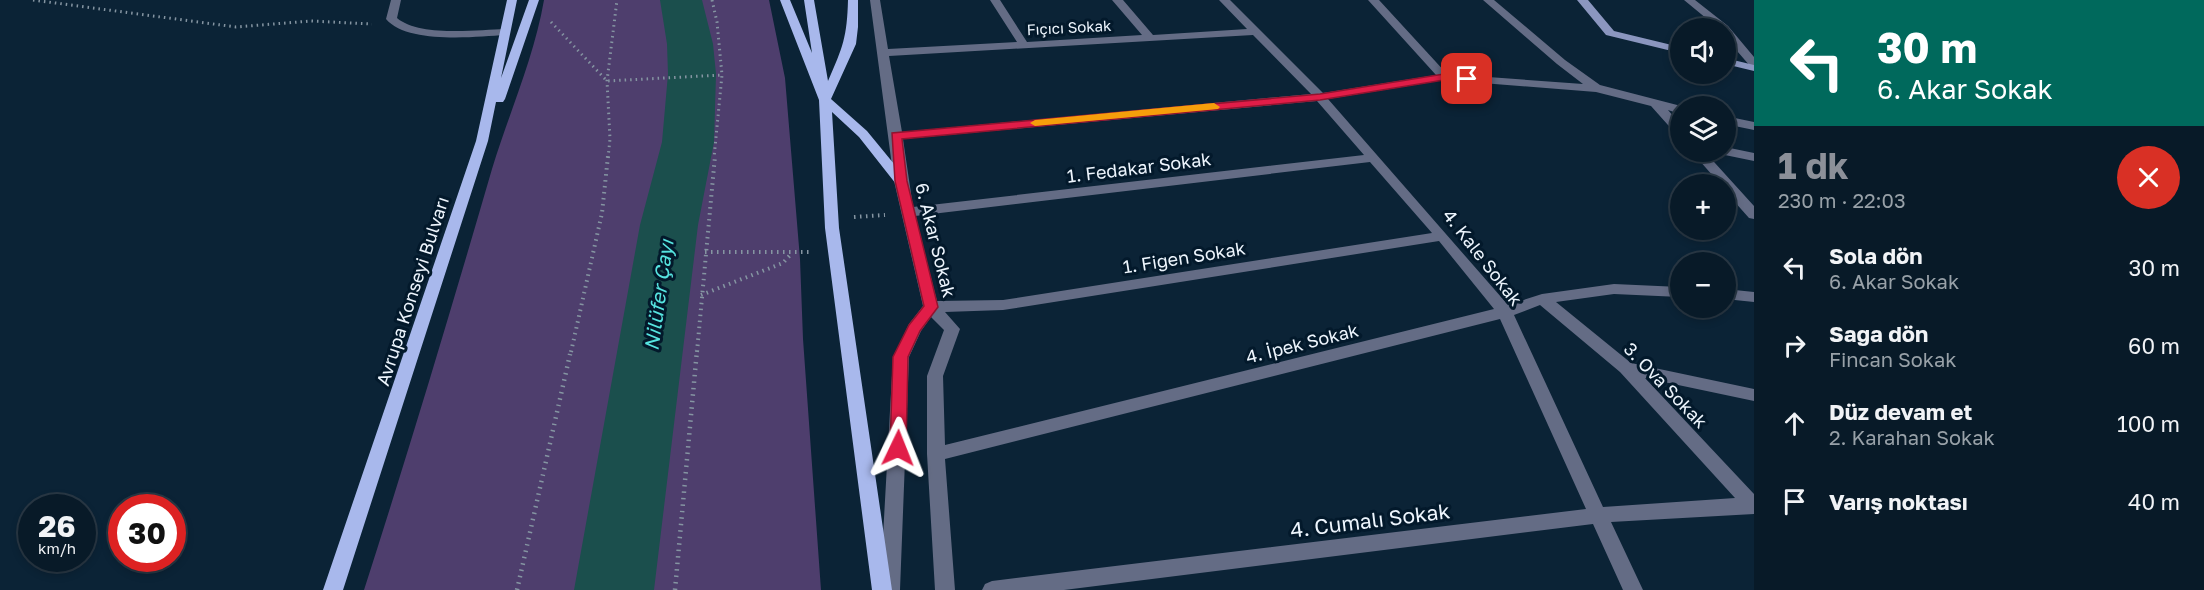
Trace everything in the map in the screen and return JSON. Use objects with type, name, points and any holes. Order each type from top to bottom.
[{"type":"main road","name":"Avrupa Konseyi Bulvarı","points":[[333,590],[482,141],[512,0]]},
{"type":"main road","points":[[482,141],[526,28],[534,0]]},
{"type":"main road","points":[[785,0],[825,100],[863,134],[901,181]]},
{"type":"main road","points":[[809,0],[825,100],[832,228],[882,590]]},
{"type":"main road","points":[[825,100],[850,44],[853,27],[853,0]]},
{"type":"main road","points":[[1582,0],[1610,33],[1670,48]]},
{"type":"main road","points":[[1736,63],[1754,66]]},
{"type":"street","points":[[396,0],[391,19],[395,25],[430,31],[505,32]]},
{"type":"street","name":"6. Akar Sokak","points":[[875,0],[907,212],[931,307],[952,329],[935,376],[936,454],[945,590]]},
{"type":"street","points":[[995,0],[1024,45]]},
{"type":"street","points":[[1117,0],[1150,38]]},
{"type":"street","name":"4. Kale Sokak","points":[[1224,0],[1320,97],[1442,236],[1505,312],[1548,411],[1633,590]]},
{"type":"street","points":[[1373,0],[1444,77]]},
{"type":"street","points":[[1488,0],[1561,62],[1596,88]]},
{"type":"street","points":[[1689,0],[1711,18]]},
{"type":"street","name":"Fıçıcı Sokak","points":[[884,53],[1256,32]]},
{"type":"street","points":[[1736,44],[1754,66]]},
{"type":"street","points":[[896,136],[1320,97],[1444,77],[1596,88],[1670,108]]},
{"type":"street","points":[[1656,105],[1670,120]]},
{"type":"street","points":[[1736,122],[1754,126]]},
{"type":"street","points":[[1736,153],[1754,157]]},
{"type":"street","name":"1. Fedakar Sokak","points":[[907,212],[1374,158]]},
{"type":"street","points":[[1707,162],[1754,215]]},
{"type":"street","name":"1. Figen Sokak","points":[[931,307],[1003,305],[1442,236]]},
{"type":"street","name":"4. İpek Sokak","points":[[936,454],[1505,312],[1542,299],[1614,289],[1670,291]]},
{"type":"street","points":[[1736,295],[1754,297]]},
{"type":"street","name":"3. Ova Sokak","points":[[1542,299],[1626,368],[1754,506]]},
{"type":"street","points":[[890,590],[901,357],[914,328],[931,307]]},
{"type":"street","points":[[1626,368],[1754,395]]},
{"type":"street","name":"4. Cumalı Sokak","points":[[992,590],[1598,515],[1754,506]]},
{"type":"path","points":[[33,0],[236,27],[311,21],[395,25]]},
{"type":"path","points":[[518,590],[602,213],[610,139],[607,81],[617,0]]},
{"type":"path","points":[[675,590],[722,75],[717,22],[712,0]]},
{"type":"path","points":[[548,15],[551,23],[607,81],[722,75]]},
{"type":"path","points":[[705,252],[814,252]]},
{"type":"path","points":[[701,294],[783,263],[792,253]]},
{"type":"shaded area","points":[[544,0],[769,0],[785,78],[800,259],[803,339],[821,590],[364,590],[430,380],[492,169],[528,64]]},
{"type":"waterway","name":"Nilüfer Çayı","points":[[614,590],[669,225],[688,142],[692,74],[690,44],[681,0]]},
{"type":"slow traffic","points":[[1035,123],[1214,107]]},
{"type":"route","points":[[898,448],[901,357],[914,328],[931,307],[907,212],[896,136],[1320,97],[1444,77],[1467,79]]}]
